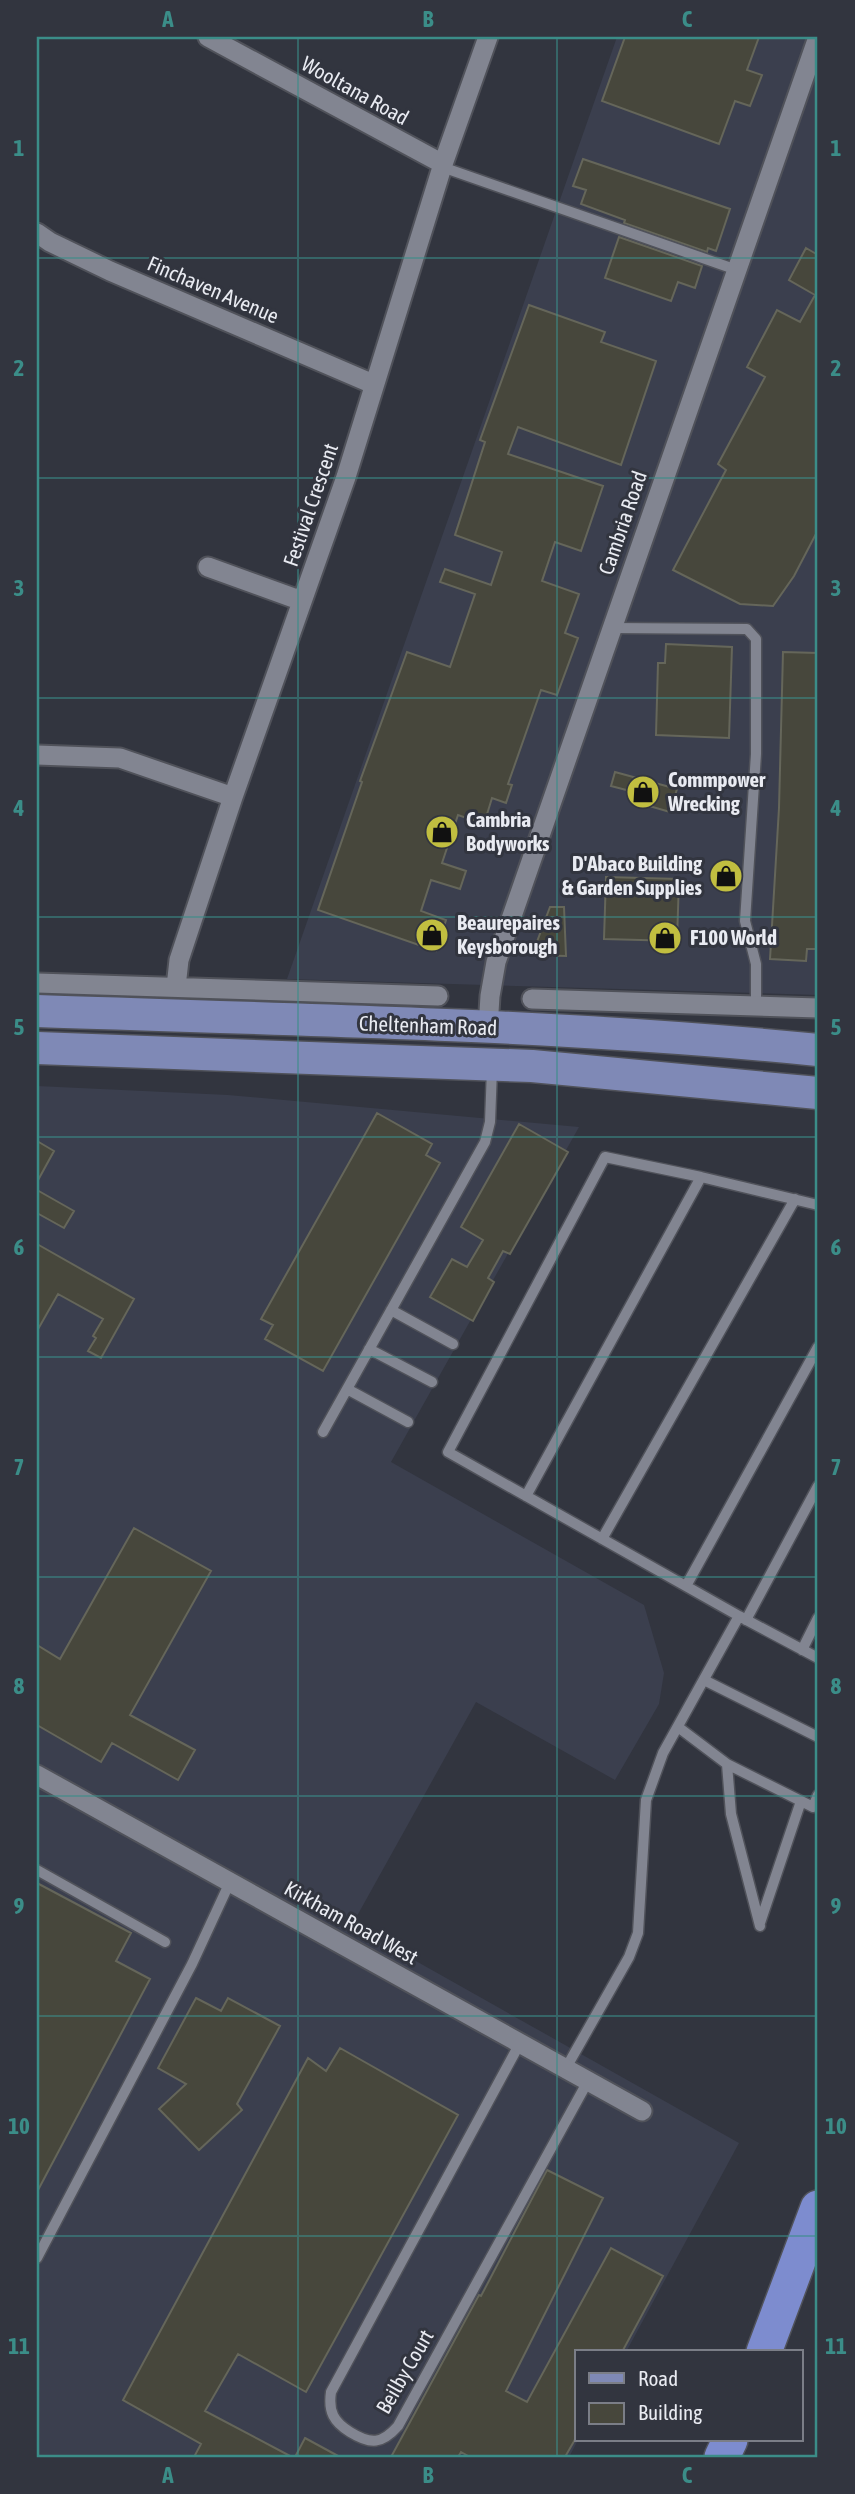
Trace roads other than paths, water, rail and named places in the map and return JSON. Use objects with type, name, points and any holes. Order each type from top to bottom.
[{"type":"highway","points":[[765,2350],[818,2208]]},
{"type":"highway","points":[[785,2350],[818,2252]]},
{"type":"main road","name":"Cheltenham Road","points":[[37,1011],[569,1031],[712,1040],[818,1051]]},
{"type":"main road","points":[[488,1028],[492,1065]]},
{"type":"main road","name":"Cheltenham Road","points":[[37,1048],[532,1066],[818,1093]]},
{"type":"street","name":"Wooltana Road","points":[[208,37],[442,166]]},
{"type":"street","name":"Festival Crescent","points":[[176,987],[181,955],[233,797],[346,477],[442,166],[488,37]]},
{"type":"street","name":"Cambria Road","points":[[488,1028],[496,962],[818,37]]},
{"type":"street","name":"Finchaven Avenue","points":[[37,233],[110,271],[373,384]]},
{"type":"street","points":[[208,567],[302,601]]},
{"type":"street","points":[[37,755],[120,758],[233,797]]},
{"type":"street","name":"Cheltenham Road","points":[[37,982],[438,996]]},
{"type":"street","points":[[348,993],[355,999],[361,1015],[370,1023]]},
{"type":"street","points":[[532,999],[818,1008]]},
{"type":"street","points":[[569,1031],[604,1001]]},
{"type":"street","name":"Cheltenham Road","points":[[37,1061],[75,1049]]},
{"type":"street","name":"Kirkham Road West","points":[[38,1777],[642,2111]]},
{"type":"lane","points":[[442,166],[737,270]]},
{"type":"lane","points":[[611,628],[747,629],[756,639],[756,754],[745,921],[756,964],[756,1005]]},
{"type":"lane","points":[[323,1432],[486,1138],[490,1117],[492,1065]]},
{"type":"lane","points":[[818,1205],[605,1157],[448,1452],[818,1658]]},
{"type":"lane","points":[[526,1496],[701,1177]]},
{"type":"lane","points":[[602,1539],[795,1199]]},
{"type":"lane","points":[[391,1310],[453,1344]]},
{"type":"lane","points":[[686,1586],[818,1347]]},
{"type":"lane","points":[[369,1349],[432,1382]]},
{"type":"lane","points":[[347,1389],[408,1422]]},
{"type":"lane","points":[[566,2068],[629,1957],[638,1933],[646,1800],[663,1754],[818,1486]]},
{"type":"lane","points":[[802,1650],[818,1618]]},
{"type":"lane","points":[[704,1680],[818,1737]]},
{"type":"lane","points":[[678,1727],[727,1764],[813,1807],[818,1795]]},
{"type":"lane","points":[[727,1764],[731,1814],[760,1926],[801,1801]]},
{"type":"lane","points":[[37,1870],[165,1942]]},
{"type":"lane","points":[[37,2258],[192,1964],[230,1882]]},
{"type":"lane","name":"Beilby Court","points":[[520,2043],[331,2392],[329,2404],[332,2418],[338,2425],[364,2441],[374,2442],[390,2435],[398,2426],[588,2081]]},
{"type":"place","name":"Commpower Wrecking","points":[[643,792]]},
{"type":"place","name":"Cambria Bodyworks","points":[[442,832]]},
{"type":"place","name":"D'Abaco Building & Garden Supplies","points":[[726,876]]},
{"type":"place","name":"Beaurepaires Keysborough","points":[[432,935]]},
{"type":"place","name":"F100 World","points":[[665,938]]}]
